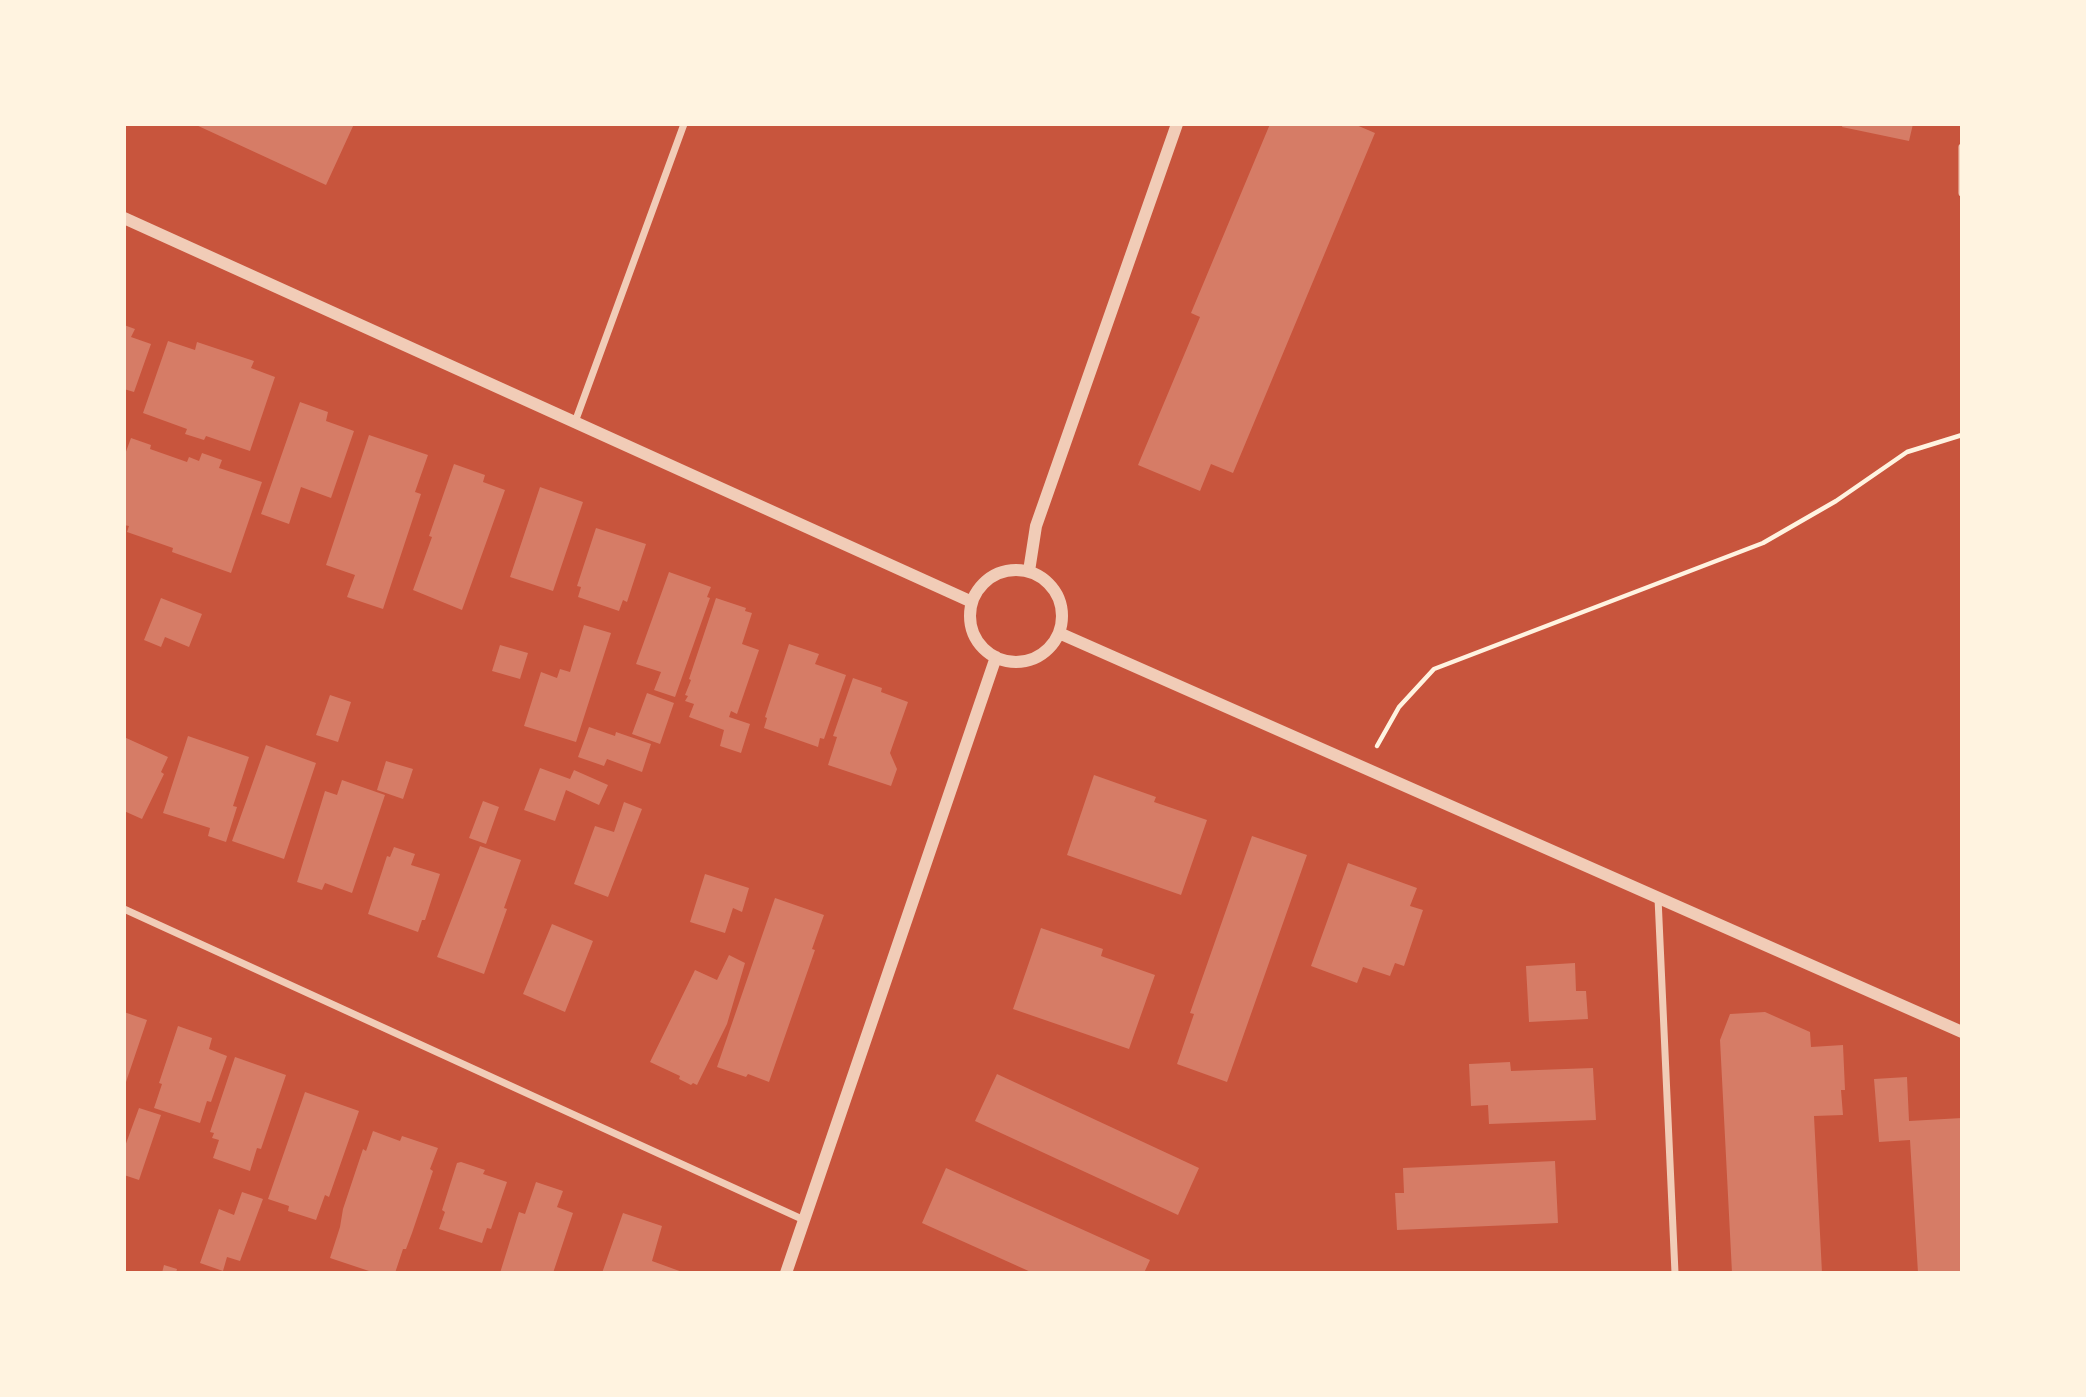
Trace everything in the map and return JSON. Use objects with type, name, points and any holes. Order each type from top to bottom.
[{"type":"street","points":[[575,422],[684,124]]},
{"type":"street","points":[[1029,571],[1036,526],[1177,124]]},
{"type":"street","points":[[1962,147],[1962,193]]},
{"type":"street","points":[[124,218],[972,602]]},
{"type":"street","points":[[1010,570],[1029,571],[1049,583],[1057,594],[1062,621],[1059,633],[1043,653],[1032,659],[1018,662],[996,657],[986,651],[976,638],[970,618],[972,602],[978,588],[991,577],[1010,570]]},
{"type":"street","points":[[1059,633],[1962,1032]]},
{"type":"street","points":[[786,1273],[996,657]]},
{"type":"street","points":[[1658,898],[1675,1273]]},
{"type":"street","points":[[124,909],[804,1220]]},
{"type":"path","points":[[1364,768],[1399,707],[1434,669],[1763,542],[1836,501],[1907,452],[1962,435]]},
{"type":"building","points":[[194,124],[354,124],[326,185]]},
{"type":"building","points":[[1270,124],[1354,124],[1375,133],[1233,473],[1211,464],[1200,491],[1138,465],[1200,317],[1191,313]]},
{"type":"building","points":[[1843,124],[1913,124],[1909,141],[1842,127]]},
{"type":"building","points":[[124,325],[135,329],[131,337],[151,344],[134,392],[124,389]]},
{"type":"building","points":[[168,341],[195,350],[197,342],[254,361],[251,368],[275,377],[250,451],[206,436],[204,440],[185,434],[187,429],[143,413]]},
{"type":"building","points":[[300,402],[328,412],[326,421],[354,431],[331,498],[301,487],[289,524],[261,514]]},
{"type":"building","points":[[369,435],[428,455],[415,492],[421,494],[383,609],[347,597],[355,575],[326,565]]},
{"type":"building","points":[[131,438],[151,445],[150,449],[187,462],[189,457],[199,461],[202,453],[222,460],[219,468],[262,482],[231,573],[172,552],[173,548],[127,532],[129,526],[124,525],[124,457]]},
{"type":"building","points":[[454,464],[485,475],[483,482],[505,490],[462,610],[413,590]]},
{"type":"building","points":[[540,487],[583,502],[553,591],[510,577]]},
{"type":"building","points":[[596,528],[646,544],[627,602],[623,600],[619,611],[578,597],[581,587],[577,586]]},
{"type":"building","points":[[669,572],[711,587],[707,597],[710,598],[675,697],[654,690],[661,672],[636,664]]},
{"type":"building","points":[[161,598],[202,614],[189,647],[165,637],[161,647],[144,640]]},
{"type":"building","points":[[716,598],[746,608],[745,611],[752,613],[742,644],[759,650],[737,714],[731,711],[729,717],[750,724],[741,753],[720,746],[724,730],[689,717],[694,704],[685,701],[691,680],[689,679]]},
{"type":"building","points":[[584,625],[611,633],[576,742],[524,726],[541,672],[557,678],[560,669],[570,672]]},
{"type":"building","points":[[789,644],[819,654],[815,664],[846,675],[824,739],[820,738],[818,747],[764,728],[765,717]]},
{"type":"building","points":[[500,645],[528,653],[520,679],[492,671]]},
{"type":"building","points":[[853,678],[882,688],[881,692],[908,702],[890,753],[897,769],[891,786],[828,765],[837,737],[833,736]]},
{"type":"building","points":[[647,693],[674,703],[660,744],[632,734]]},
{"type":"building","points":[[330,695],[351,702],[338,742],[316,735]]},
{"type":"building","points":[[589,727],[615,736],[616,732],[651,744],[642,772],[607,759],[604,766],[578,757]]},
{"type":"building","points":[[188,736],[249,757],[233,806],[237,807],[226,842],[208,836],[210,828],[163,813]]},
{"type":"building","points":[[124,737],[168,757],[161,772],[164,774],[142,819],[124,811]]},
{"type":"building","points":[[266,745],[316,763],[284,859],[232,841]]},
{"type":"building","points":[[386,761],[413,769],[403,799],[377,790]]},
{"type":"building","points":[[540,768],[570,779],[574,770],[608,785],[599,805],[566,790],[555,821],[524,810]]},
{"type":"building","points":[[1094,775],[1156,797],[1154,802],[1207,820],[1181,895],[1067,855]]},
{"type":"building","points":[[342,780],[385,795],[352,893],[325,883],[322,890],[297,882],[325,791],[337,795]]},
{"type":"building","points":[[483,801],[499,807],[486,844],[469,838]]},
{"type":"building","points":[[624,802],[642,809],[608,897],[574,884],[595,826],[614,832]]},
{"type":"building","points":[[1252,836],[1307,855],[1227,1082],[1177,1064],[1194,1014],[1190,1013]]},
{"type":"building","points":[[480,846],[521,860],[484,974],[437,957]]},
{"type":"building","points":[[394,847],[415,854],[411,865],[440,874],[425,920],[422,920],[418,932],[368,914],[387,856],[390,857]]},
{"type":"building","points":[[1348,863],[1417,888],[1410,906],[1423,910],[1404,966],[1395,963],[1390,976],[1363,967],[1357,983],[1311,966]]},
{"type":"building","points":[[705,874],[749,888],[742,912],[733,908],[725,933],[690,922]]},
{"type":"building","points":[[775,898],[824,915],[812,949],[815,950],[769,1082],[717,1067]]},
{"type":"building","points":[[552,924],[593,941],[565,1012],[523,994]]},
{"type":"building","points":[[1041,928],[1103,949],[1101,956],[1155,975],[1129,1049],[1013,1009]]},
{"type":"building","points":[[729,955],[745,963],[727,1024],[697,1085],[691,1085],[679,1079],[680,1076],[650,1062],[695,970],[717,980]]},
{"type":"building","points":[[1575,963],[1576,991],[1586,991],[1588,1019],[1529,1022],[1526,966]]},
{"type":"building","points":[[124,1012],[147,1020],[125,1085],[124,1085]]},
{"type":"building","points":[[1765,1012],[1810,1032],[1811,1047],[1843,1045],[1843,1115],[1814,1116],[1822,1273],[1732,1273],[1720,1040],[1730,1014]]},
{"type":"building","points":[[178,1026],[212,1038],[209,1049],[227,1056],[211,1102],[207,1101],[200,1123],[154,1108],[162,1084],[159,1083]]},
{"type":"building","points":[[235,1057],[286,1075],[261,1149],[257,1148],[250,1171],[213,1158],[219,1140],[212,1138],[214,1133],[210,1132]]},
{"type":"building","points":[[1510,1062],[1511,1071],[1593,1068],[1596,1120],[1489,1124],[1488,1105],[1471,1106],[1469,1064]]},
{"type":"building","points":[[997,1074],[1199,1168],[1178,1215],[975,1121]]},
{"type":"building","points":[[1907,1077],[1909,1121],[1962,1118],[1962,1273],[1918,1273],[1910,1140],[1879,1142],[1874,1079]]},
{"type":"building","points":[[305,1092],[359,1111],[329,1197],[325,1195],[316,1220],[288,1211],[289,1206],[268,1199]]},
{"type":"building","points":[[139,1108],[161,1115],[139,1180],[124,1175],[124,1149]]},
{"type":"building","points":[[373,1131],[400,1141],[402,1136],[438,1148],[412,1233],[395,1273],[375,1273],[330,1258],[363,1149],[366,1151]]},
{"type":"building","points":[[1555,1161],[1558,1223],[1397,1230],[1395,1193],[1404,1193],[1403,1168]]},
{"type":"building","points":[[457,1163],[485,1170],[483,1174],[507,1182],[491,1229],[487,1228],[482,1243],[439,1229],[445,1212],[442,1210]]},
{"type":"building","points":[[946,1168],[1150,1260],[1144,1273],[1033,1273],[922,1223]]},
{"type":"building","points":[[536,1182],[563,1191],[557,1207],[573,1213],[553,1273],[500,1273],[519,1212],[525,1214]]},
{"type":"building","points":[[242,1192],[263,1199],[240,1261],[227,1257],[223,1271],[200,1263],[219,1209],[234,1215]]},
{"type":"building","points":[[623,1213],[662,1226],[652,1261],[685,1273],[602,1273]]},
{"type":"building","points":[[164,1265],[177,1269],[176,1273],[162,1273]]}]
